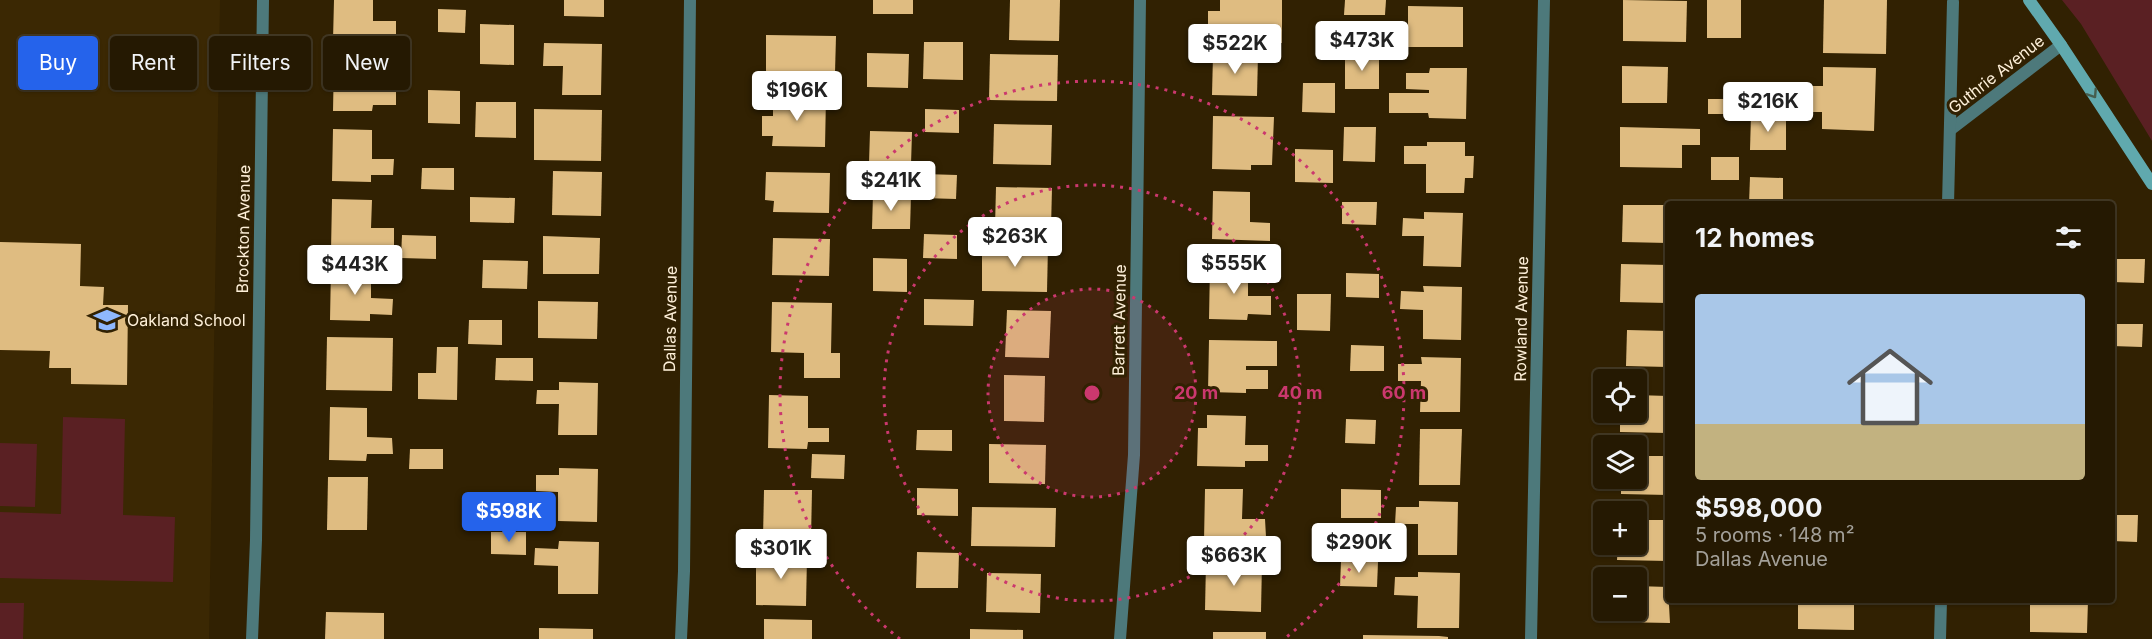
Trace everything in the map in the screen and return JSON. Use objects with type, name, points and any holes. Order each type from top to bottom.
[{"type":"main road","points":[[2028,0],[2061,45],[2152,184]]},
{"type":"street","name":"Brockton Avenue","points":[[252,639],[263,0]]},
{"type":"street","name":"Dallas Avenue","points":[[681,639],[684,571],[690,0]]},
{"type":"street","name":"Barrett Avenue","points":[[1120,639],[1134,454],[1140,0]]},
{"type":"street","name":"Rowland Avenue","points":[[1531,639],[1544,0]]},
{"type":"street","name":"Guthrie Avenue","points":[[1948,201],[1953,2]]},
{"type":"street","name":"Guthrie Avenue","points":[[1950,130],[2061,45]]},
{"type":"street","points":[[1940,639],[1941,603]]},
{"type":"shaded area","name":"Oakland School","points":[[0,0],[220,0],[219,36],[209,36],[209,90],[218,90],[209,639],[0,639]]},
{"type":"shaded area","points":[[2062,0],[2152,0],[2152,141],[2081,24]]},
{"type":"shaded area","points":[[63,417],[125,419],[123,515],[175,517],[173,582],[0,578],[0,512],[61,514]]},
{"type":"shaded area","points":[[0,443],[37,444],[35,507],[0,506]]},
{"type":"shaded area","points":[[0,603],[24,603],[23,639],[0,639]]},
{"type":"building","points":[[334,0],[373,0],[373,21],[396,21],[396,35],[333,36]]},
{"type":"building","points":[[564,0],[604,0],[604,17],[564,16]]},
{"type":"building","points":[[873,0],[913,0],[913,14],[873,14]]},
{"type":"building","points":[[1010,0],[1060,0],[1059,41],[1009,40]]},
{"type":"building","points":[[1220,0],[1282,0],[1282,43],[1208,42],[1208,11],[1220,11]]},
{"type":"building","points":[[1345,0],[1386,0],[1385,15],[1344,15]]},
{"type":"building","points":[[1623,0],[1687,1],[1686,42],[1623,41]]},
{"type":"building","points":[[1707,0],[1741,0],[1741,38],[1707,38]]},
{"type":"building","points":[[1824,0],[1887,0],[1886,54],[1823,53]]},
{"type":"building","points":[[1408,6],[1463,7],[1463,47],[1408,47]]},
{"type":"building","points":[[438,9],[466,10],[465,33],[438,32]]},
{"type":"building","points":[[480,24],[514,25],[514,65],[480,64]]},
{"type":"building","points":[[766,35],[836,36],[835,73],[766,72]]},
{"type":"building","points":[[924,42],[963,42],[963,80],[923,79]]},
{"type":"building","points":[[544,43],[602,44],[601,95],[562,95],[563,66],[543,66]]},
{"type":"building","points":[[867,53],[909,54],[908,88],[867,87]]},
{"type":"building","points":[[990,54],[1058,55],[1057,101],[989,100]]},
{"type":"building","points":[[1345,54],[1379,54],[1379,89],[1345,89]]},
{"type":"building","points":[[1213,55],[1258,55],[1257,96],[1212,95]]},
{"type":"building","points":[[1622,66],[1668,67],[1667,103],[1622,103]]},
{"type":"building","points":[[1823,67],[1876,68],[1874,131],[1822,129],[1822,112],[1802,112],[1802,86],[1823,86]]},
{"type":"building","points":[[1430,68],[1467,68],[1466,119],[1429,118],[1428,113],[1389,113],[1389,93],[1429,93],[1429,90],[1406,89],[1406,73],[1429,73]]},
{"type":"building","points":[[1303,83],[1335,83],[1335,113],[1302,112]]},
{"type":"building","points":[[333,90],[396,90],[396,105],[373,105],[372,111],[333,111]]},
{"type":"building","points":[[428,90],[460,91],[460,124],[428,123]]},
{"type":"building","points":[[773,96],[826,97],[825,147],[772,146],[773,136],[762,136],[762,116],[773,116]]},
{"type":"building","points":[[1708,99],[1742,99],[1742,114],[1708,114]]},
{"type":"building","points":[[476,102],[516,102],[516,138],[475,137]]},
{"type":"building","points":[[534,109],[602,110],[601,161],[534,160]]},
{"type":"building","points":[[925,109],[959,110],[959,133],[925,132]]},
{"type":"building","points":[[1751,115],[1786,116],[1786,150],[1750,150]]},
{"type":"building","points":[[1213,116],[1274,117],[1272,165],[1251,165],[1251,170],[1212,169]]},
{"type":"building","points":[[994,124],[1052,125],[1051,165],[993,164]]},
{"type":"building","points":[[1344,127],[1376,127],[1375,162],[1343,161]]},
{"type":"building","points":[[1620,127],[1700,129],[1700,145],[1682,145],[1682,168],[1620,167]]},
{"type":"building","points":[[333,129],[372,130],[372,159],[394,159],[393,175],[371,175],[371,182],[332,181]]},
{"type":"building","points":[[870,131],[912,132],[911,165],[869,164]]},
{"type":"building","points":[[1427,142],[1465,142],[1465,156],[1474,156],[1473,178],[1465,178],[1464,193],[1426,193],[1426,164],[1404,164],[1404,146],[1427,146]]},
{"type":"building","points":[[1295,149],[1333,150],[1333,183],[1295,182]]},
{"type":"building","points":[[1711,157],[1739,157],[1739,180],[1711,180]]},
{"type":"building","points":[[422,168],[454,168],[454,190],[421,189]]},
{"type":"building","points":[[553,171],[602,172],[601,216],[552,215]]},
{"type":"building","points":[[766,172],[830,173],[829,213],[773,212],[774,201],[765,200]]},
{"type":"building","points":[[924,174],[957,175],[956,199],[923,198]]},
{"type":"building","points":[[1750,177],[1783,178],[1783,201],[1749,201]]},
{"type":"building","points":[[996,187],[1052,188],[1051,228],[995,227]]},
{"type":"building","points":[[1213,191],[1250,192],[1250,222],[1270,223],[1270,241],[1212,239]]},
{"type":"building","points":[[873,194],[911,195],[910,229],[872,229]]},
{"type":"building","points":[[470,197],[515,198],[514,223],[470,222]]},
{"type":"building","points":[[332,199],[372,200],[371,228],[394,228],[394,246],[371,246],[371,251],[331,251]]},
{"type":"building","points":[[1342,202],[1377,202],[1376,225],[1342,224]]},
{"type":"building","points":[[1623,205],[1665,205],[1665,243],[1622,242]]},
{"type":"building","points":[[1424,212],[1463,213],[1461,267],[1423,266],[1424,236],[1402,236],[1403,218],[1424,219]]},
{"type":"building","points":[[924,234],[957,235],[957,259],[923,258]]},
{"type":"building","points":[[402,235],[436,236],[436,259],[401,258]]},
{"type":"building","points":[[543,236],[600,238],[599,274],[543,274]]},
{"type":"building","points":[[773,238],[830,239],[829,276],[772,275]]},
{"type":"building","points":[[0,242],[81,244],[80,286],[104,287],[103,305],[128,305],[127,385],[71,384],[71,368],[49,368],[50,351],[0,350]]},
{"type":"building","points":[[982,244],[1048,246],[1047,292],[982,291]]},
{"type":"building","points":[[873,258],[907,259],[907,292],[873,291]]},
{"type":"building","points":[[2115,259],[2145,259],[2144,283],[2115,282]]},
{"type":"building","points":[[483,260],[528,261],[527,289],[482,288]]},
{"type":"building","points":[[1621,264],[1665,265],[1665,303],[1620,302]]},
{"type":"building","points":[[1210,266],[1248,267],[1248,296],[1271,296],[1271,315],[1248,314],[1247,320],[1209,319]]},
{"type":"building","points":[[331,268],[371,268],[371,298],[393,299],[392,315],[370,314],[370,321],[330,320]]},
{"type":"building","points":[[1346,273],[1379,274],[1379,298],[1346,297]]},
{"type":"building","points":[[1423,286],[1462,287],[1461,340],[1423,339],[1423,310],[1400,309],[1401,291],[1424,292]]},
{"type":"building","points":[[1297,294],[1331,294],[1330,331],[1297,330]]},
{"type":"building","points":[[924,299],[974,300],[973,326],[924,325]]},
{"type":"building","points":[[538,301],[598,302],[597,339],[538,338]]},
{"type":"building","points":[[772,302],[832,303],[831,353],[840,353],[840,378],[804,378],[804,353],[771,352]]},
{"type":"building","points":[[1007,310],[1051,311],[1049,358],[1005,357]]},
{"type":"building","points":[[469,320],[502,320],[502,345],[468,344]]},
{"type":"building","points":[[2115,324],[2143,324],[2142,347],[2115,346]]},
{"type":"building","points":[[1627,330],[1665,331],[1665,367],[1626,366]]},
{"type":"building","points":[[327,337],[393,338],[392,391],[326,390]]},
{"type":"building","points":[[1209,340],[1277,341],[1277,366],[1246,366],[1246,370],[1268,370],[1268,389],[1246,389],[1246,393],[1208,392]]},
{"type":"building","points":[[1351,345],[1384,346],[1384,371],[1350,371]]},
{"type":"building","points":[[437,347],[458,347],[457,400],[418,399],[418,373],[436,373]]},
{"type":"building","points":[[1421,357],[1461,358],[1460,412],[1420,412],[1421,381],[1398,381],[1398,364],[1422,364]]},
{"type":"building","points":[[496,358],[533,358],[533,381],[495,380]]},
{"type":"building","points":[[1004,375],[1045,376],[1044,422],[1004,421]]},
{"type":"building","points":[[559,382],[598,383],[597,435],[558,435],[559,404],[536,404],[537,390],[559,390]]},
{"type":"building","points":[[769,395],[808,396],[808,428],[829,428],[829,442],[808,442],[807,449],[768,448]]},
{"type":"building","points":[[1647,395],[1665,396],[1665,433],[1620,432],[1620,423],[1647,423]]},
{"type":"building","points":[[330,407],[367,408],[367,437],[392,438],[393,454],[367,454],[366,461],[329,460]]},
{"type":"building","points":[[1207,415],[1246,416],[1245,445],[1268,445],[1268,461],[1245,461],[1245,467],[1197,466],[1198,428],[1207,428]]},
{"type":"building","points":[[1346,419],[1376,420],[1375,444],[1345,443]]},
{"type":"building","points":[[1420,429],[1462,429],[1460,485],[1419,485]]},
{"type":"building","points":[[917,430],[952,430],[952,451],[916,450]]},
{"type":"building","points":[[989,444],[1046,445],[1045,484],[989,483]]},
{"type":"building","points":[[410,449],[443,449],[443,469],[409,469]]},
{"type":"building","points":[[812,454],[845,455],[844,479],[811,478]]},
{"type":"building","points":[[1647,456],[1665,456],[1665,495],[1621,494],[1621,489],[1647,489]]},
{"type":"building","points":[[559,468],[598,469],[597,522],[558,521],[558,492],[536,491],[536,475],[559,475]]},
{"type":"building","points":[[328,477],[368,477],[367,530],[327,530]]},
{"type":"building","points":[[917,488],[958,489],[958,516],[917,515]]},
{"type":"building","points":[[1205,489],[1243,489],[1242,519],[1265,519],[1266,537],[1242,536],[1242,541],[1204,541]]},
{"type":"building","points":[[1341,489],[1381,490],[1381,518],[1341,518]]},
{"type":"building","points":[[764,490],[812,490],[811,539],[763,538]]},
{"type":"building","points":[[1419,501],[1458,502],[1457,555],[1418,555],[1418,524],[1395,524],[1396,507],[1419,507]]},
{"type":"building","points":[[972,507],[1056,508],[1055,547],[971,546]]},
{"type":"building","points":[[2115,515],[2138,515],[2137,542],[2115,541]]},
{"type":"building","points":[[1647,520],[1665,520],[1665,561],[1617,560],[1617,555],[1647,555]]},
{"type":"building","points":[[491,532],[526,532],[526,555],[491,554]]},
{"type":"building","points":[[559,541],[599,542],[598,594],[558,594],[558,566],[534,565],[535,548],[558,549]]},
{"type":"building","points":[[917,552],[959,553],[958,588],[916,588]]},
{"type":"building","points":[[756,555],[807,556],[806,606],[756,605]]},
{"type":"building","points":[[1341,561],[1378,562],[1377,587],[1340,586]]},
{"type":"building","points":[[1206,562],[1262,562],[1261,612],[1205,610]]},
{"type":"building","points":[[1418,572],[1460,573],[1459,628],[1417,628],[1418,596],[1394,595],[1395,577],[1418,577]]},
{"type":"building","points":[[987,573],[1041,574],[1040,613],[986,612]]},
{"type":"building","points":[[1647,586],[1665,587],[1665,603],[1669,603],[1670,623],[1617,622],[1647,621]]},
{"type":"building","points":[[1798,603],[1854,603],[1854,630],[1798,629]]},
{"type":"building","points":[[2030,603],[2088,603],[2087,633],[2030,632]]},
{"type":"building","points":[[326,612],[384,613],[384,639],[325,639]]},
{"type":"building","points":[[764,619],[812,620],[812,639],[764,639]]},
{"type":"building","points":[[539,628],[593,629],[593,639],[539,639]]},
{"type":"building","points":[[970,629],[1023,630],[1023,639],[970,639]]},
{"type":"building","points":[[1213,632],[1266,632],[1266,639],[1213,639]]},
{"type":"building","points":[[1363,635],[1439,636],[1448,637],[1448,639],[1363,639]]},
{"type":"place","name":"Oakland School","points":[[107,320]]}]
